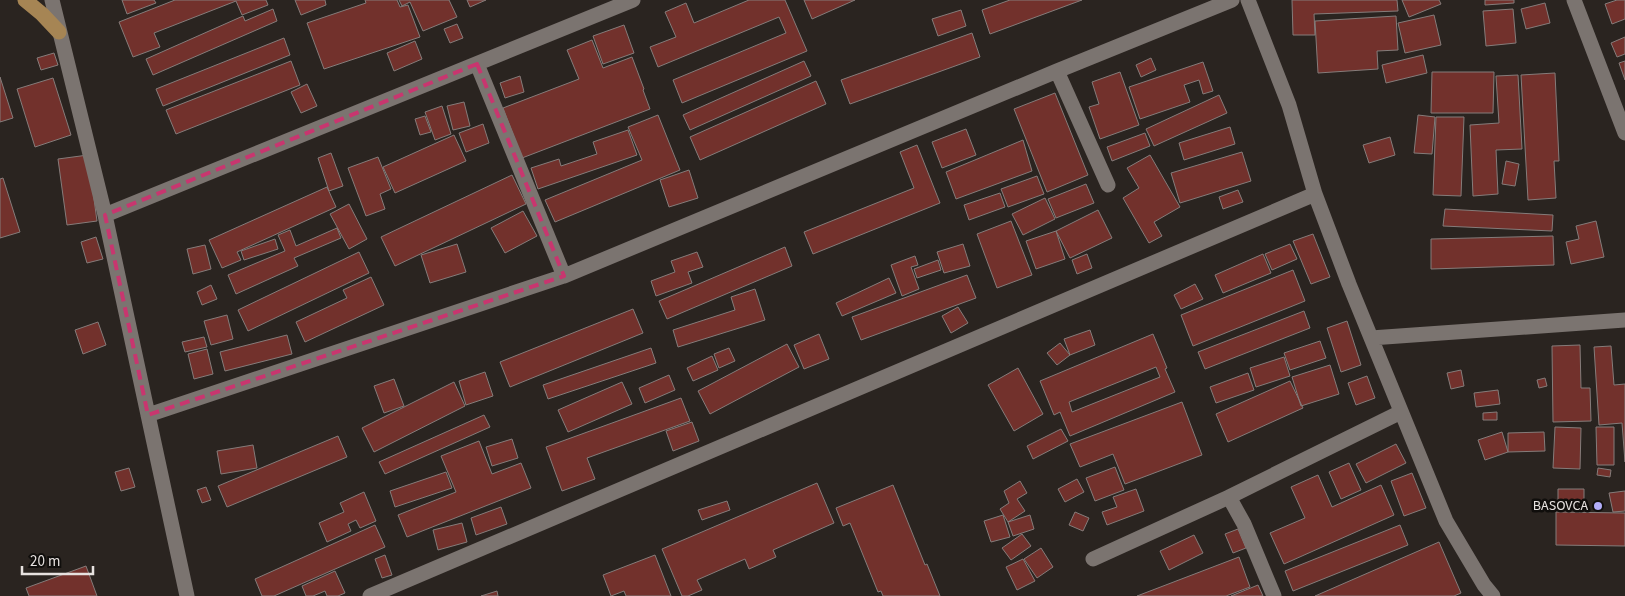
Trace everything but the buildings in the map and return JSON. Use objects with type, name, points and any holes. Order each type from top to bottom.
[{"type":"main road","points":[[25,0],[59,32]]},
{"type":"street","points":[[52,0],[105,215],[187,596]]},
{"type":"street","points":[[105,215],[633,0]]},
{"type":"street","points":[[148,415],[564,276],[1057,70],[1232,0]]},
{"type":"street","points":[[1248,0],[1289,105],[1315,194],[1401,412],[1446,521],[1484,585],[1493,596]]},
{"type":"street","points":[[1574,0],[1625,133]]},
{"type":"street","points":[[477,64],[564,276]]},
{"type":"street","points":[[1057,70],[1108,185]]},
{"type":"street","points":[[370,596],[1315,194]]},
{"type":"street","points":[[1371,338],[1625,320]]},
{"type":"street","points":[[1093,559],[1230,497],[1401,412]]},
{"type":"street","points":[[1230,497],[1244,524],[1274,596]]},
{"type":"highlighted area","points":[[477,64],[564,276],[148,415],[105,215]]},
{"type":"place","name":"BASOVCA","points":[[1598,506]]}]
